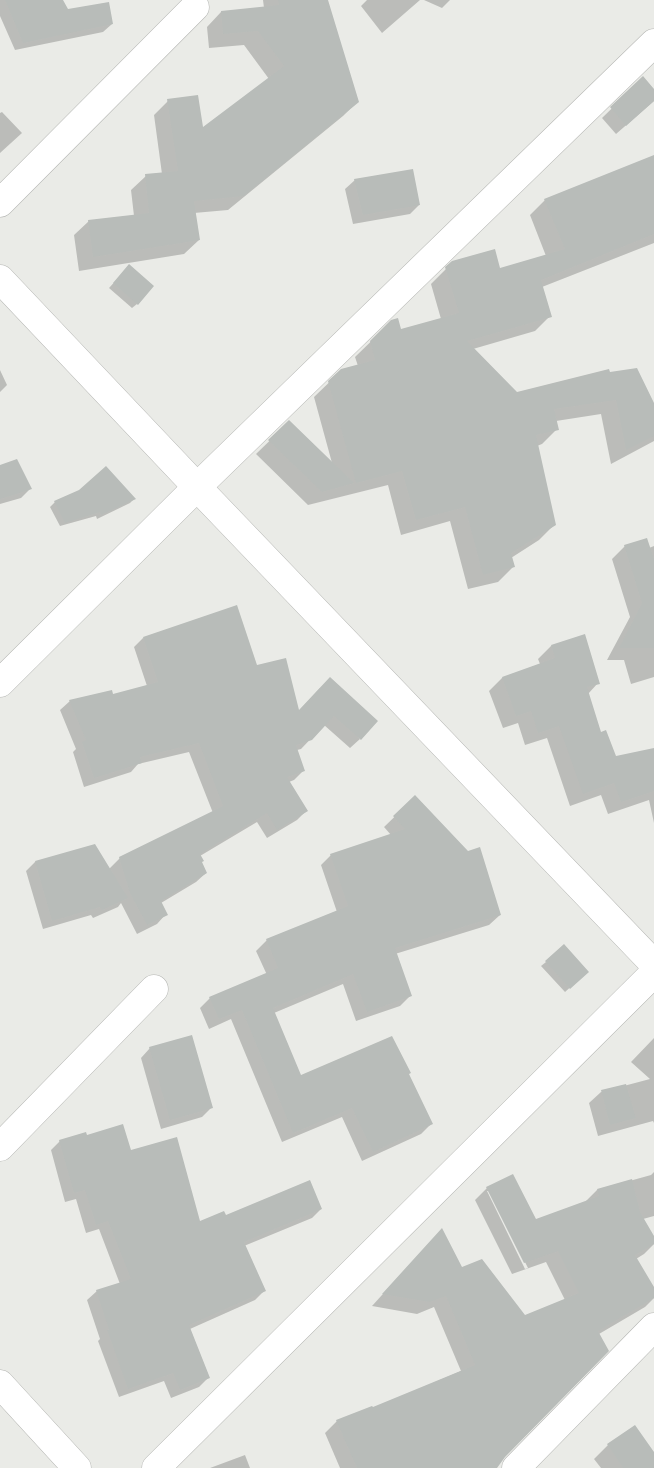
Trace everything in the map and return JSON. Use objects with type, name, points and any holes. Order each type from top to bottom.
[{"type":"street","points":[[0,203],[195,7]]},
{"type":"street","points":[[0,683],[197,487],[654,43]]},
{"type":"street","points":[[0,279],[654,964]]},
{"type":"street","points":[[156,1468],[654,973]]},
{"type":"street","points":[[0,1147],[154,989]]},
{"type":"street","points":[[516,1468],[654,1327]]},
{"type":"street","points":[[0,1384],[77,1468]]},
{"type":"building","points":[[5,0],[63,0],[68,9],[109,2],[113,24],[23,43]]},
{"type":"building","points":[[278,0],[328,0],[359,102],[244,196],[194,201],[200,240],[93,257],[88,220],[149,213],[145,174],[178,171],[167,99],[198,95],[203,127],[284,66],[258,31],[223,34],[221,11],[279,5]]},
{"type":"building","points":[[643,76],[654,89],[654,101],[626,126],[610,107]]},
{"type":"building","points":[[654,155],[654,234],[541,280],[552,317],[467,341],[517,392],[609,369],[610,372],[637,368],[654,403],[654,436],[626,450],[616,400],[554,409],[559,430],[536,435],[556,525],[511,553],[515,567],[483,575],[465,507],[416,520],[402,471],[356,483],[328,381],[341,369],[375,360],[370,341],[391,320],[398,318],[401,329],[459,313],[445,267],[452,261],[495,249],[500,268],[565,249],[544,199]]},
{"type":"building","points":[[413,169],[420,205],[363,215],[354,179]]},
{"type":"building","points":[[129,264],[154,286],[138,305],[113,283]]},
{"type":"building","points":[[289,420],[354,483],[322,492],[268,440]]},
{"type":"building","points":[[17,459],[32,489],[0,499],[0,465]]},
{"type":"building","points":[[106,466],[136,499],[101,515],[100,512],[65,523],[54,501],[79,490]]},
{"type":"building","points":[[647,538],[654,559],[654,648],[619,648],[642,603],[624,545]]},
{"type":"building","points":[[237,605],[257,665],[286,658],[299,710],[330,677],[378,721],[361,740],[334,716],[312,740],[296,745],[305,771],[287,777],[308,811],[277,830],[267,813],[200,854],[207,873],[161,901],[168,915],[147,925],[130,893],[119,857],[223,806],[199,743],[140,757],[142,763],[94,778],[82,742],[86,740],[69,700],[112,690],[113,694],[158,682],[143,637]]},
{"type":"building","points":[[585,634],[600,684],[587,687],[601,732],[606,730],[616,756],[654,748],[654,791],[621,802],[614,783],[583,794],[559,726],[538,733],[531,711],[516,716],[502,677],[555,658],[551,645]]},
{"type":"building","points":[[415,795],[468,851],[480,847],[501,915],[395,948],[412,996],[367,1012],[353,974],[273,1008],[301,1075],[392,1036],[411,1073],[409,1074],[433,1124],[373,1152],[352,1108],[293,1133],[242,1010],[219,1019],[209,997],[278,968],[266,939],[348,906],[330,854],[405,829],[393,816]]},
{"type":"building","points":[[95,844],[128,898],[102,910],[100,907],[52,921],[35,861]]},
{"type":"building","points":[[564,944],[589,972],[570,989],[545,961]]},
{"type":"building","points":[[192,1035],[213,1108],[170,1120],[149,1047]]},
{"type":"building","points":[[626,1084],[636,1118],[610,1125],[601,1090]]},
{"type":"building","points":[[123,1124],[131,1150],[177,1137],[200,1221],[224,1211],[226,1215],[310,1180],[322,1209],[244,1242],[266,1291],[189,1325],[210,1378],[180,1390],[173,1373],[128,1389],[107,1330],[109,1330],[96,1290],[131,1279],[108,1221],[96,1225],[85,1190],[74,1193],[59,1140],[86,1132],[87,1135]]},
{"type":"building","points":[[513,1174],[536,1219],[599,1196],[597,1189],[632,1179],[640,1212],[654,1236],[654,1244],[635,1255],[654,1287],[654,1298],[598,1331],[609,1351],[505,1457],[497,1468],[357,1468],[336,1420],[373,1407],[475,1365],[446,1296],[430,1302],[382,1294],[442,1228],[462,1267],[482,1259],[525,1315],[579,1293],[558,1251],[524,1263],[486,1187]]},
{"type":"building","points":[[635,1425],[654,1452],[654,1468],[623,1468],[607,1444]]}]
